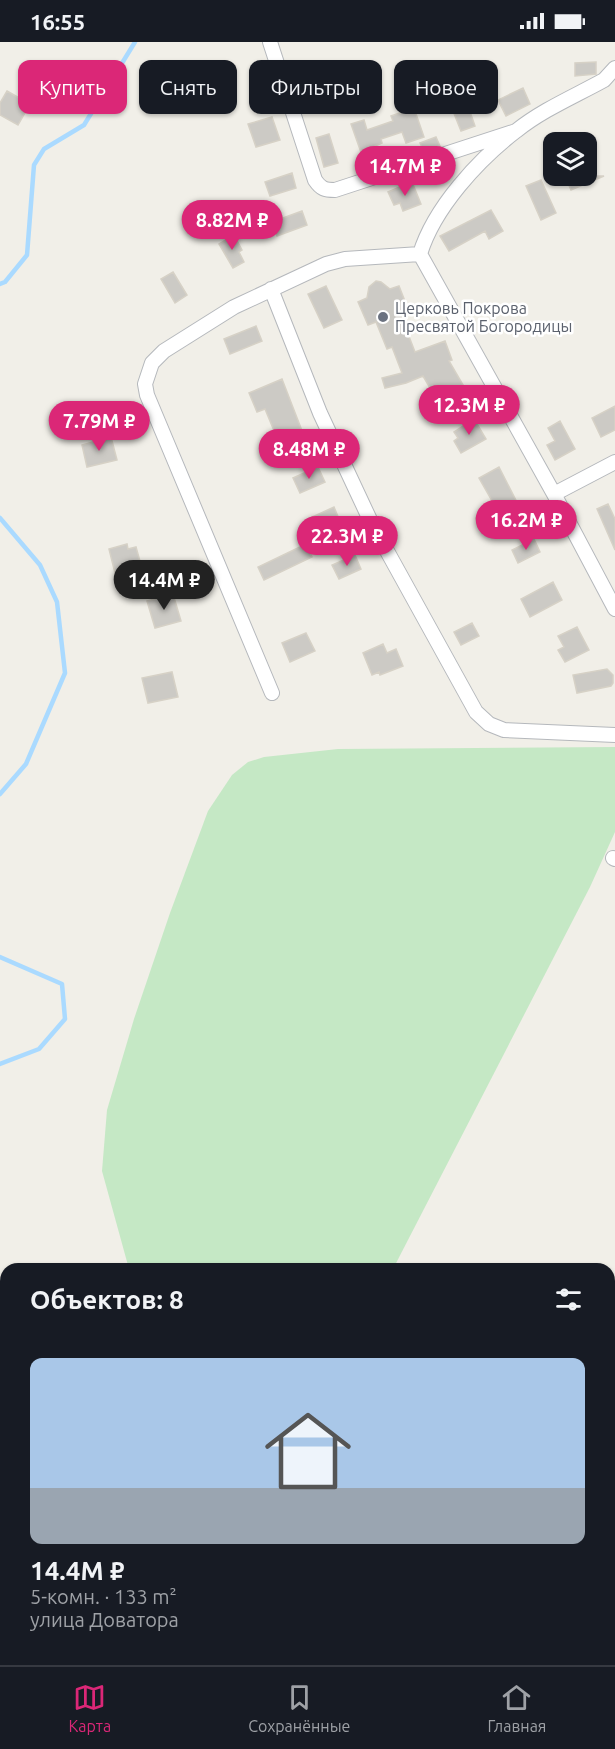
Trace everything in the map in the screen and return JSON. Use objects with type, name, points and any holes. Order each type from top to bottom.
[{"type":"street","points":[[270,42],[315,180],[319,187],[326,190],[335,190],[516,131],[604,80],[615,68]]},
{"type":"street","points":[[516,131],[467,176],[442,208],[426,234],[420,254],[554,494],[615,609]]},
{"type":"street","points":[[272,693],[147,395],[145,384],[152,363],[164,351],[202,325],[326,264],[345,259],[420,254]]},
{"type":"street","points":[[272,289],[320,413],[371,522],[476,712],[489,724],[504,730],[615,735]]},
{"type":"street","points":[[554,494],[615,462]]},
{"type":"green space","points":[[615,747],[615,832],[590,887],[396,1263],[127,1263],[102,1171],[107,1110],[134,1019],[208,811],[232,775],[248,762],[264,757],[338,749]]},
{"type":"building","points":[[596,62],[596,74],[575,76],[575,63]]},
{"type":"building","points":[[523,88],[530,104],[506,116],[498,100]]},
{"type":"building","points":[[7,91],[18,97],[18,114],[24,114],[18,125],[0,115],[0,103]]},
{"type":"building","points":[[416,114],[424,137],[406,143],[402,132],[381,139],[382,143],[375,146],[377,153],[363,158],[351,124],[364,120],[367,130],[393,121],[391,116]]},
{"type":"building","points":[[454,114],[471,114],[475,126],[461,131]]},
{"type":"building","points":[[272,117],[280,140],[256,147],[248,124]]},
{"type":"building","points":[[329,134],[338,163],[324,167],[316,138]]},
{"type":"building","points":[[436,137],[440,146],[424,152],[420,143]]},
{"type":"building","points":[[292,173],[296,188],[270,196],[265,182]]},
{"type":"building","points":[[541,180],[556,213],[541,220],[526,186]]},
{"type":"building","points":[[412,182],[421,204],[403,211],[400,203],[394,205],[388,192]]},
{"type":"building","points":[[491,210],[503,231],[489,239],[485,231],[449,251],[440,236]]},
{"type":"building","points":[[302,211],[307,225],[277,236],[272,222]]},
{"type":"building","points":[[234,235],[242,250],[239,252],[244,262],[233,268],[219,244]]},
{"type":"building","points":[[173,272],[187,295],[175,303],[161,279]]},
{"type":"building","points":[[376,281],[390,289],[399,286],[408,309],[400,313],[415,352],[445,341],[452,360],[449,361],[466,390],[440,405],[423,376],[385,388],[382,378],[402,373],[392,347],[387,349],[376,322],[368,325],[358,302],[367,298],[369,287]]},
{"type":"building","points":[[326,286],[342,320],[324,328],[308,294]]},
{"type":"building","points":[[256,326],[262,341],[230,354],[224,339]]},
{"type":"building","points":[[282,379],[306,441],[282,450],[265,409],[257,412],[249,393]]},
{"type":"building","points":[[615,406],[615,430],[601,437],[592,418]]},
{"type":"building","points":[[474,419],[486,439],[461,453],[454,441],[458,438],[454,432]]},
{"type":"building","points":[[560,421],[575,449],[555,460],[547,445],[555,441],[548,428]]},
{"type":"building","points":[[111,437],[117,460],[87,467],[82,445]]},
{"type":"building","points":[[318,467],[325,482],[300,493],[293,478]]},
{"type":"building","points":[[499,467],[525,518],[505,528],[502,522],[483,532],[476,518],[496,508],[479,478]]},
{"type":"building","points":[[608,504],[615,519],[615,550],[597,509]]},
{"type":"building","points":[[334,507],[342,526],[314,539],[306,520]]},
{"type":"building","points":[[534,539],[540,552],[518,563],[512,550]]},
{"type":"building","points":[[127,544],[128,549],[136,547],[141,565],[132,567],[135,576],[117,581],[109,549]]},
{"type":"building","points":[[306,544],[312,557],[264,580],[258,567]]},
{"type":"building","points":[[355,555],[361,569],[339,579],[332,565]]},
{"type":"building","points":[[553,582],[562,600],[530,617],[521,599]]},
{"type":"building","points":[[173,594],[181,621],[155,628],[147,601]]},
{"type":"building","points":[[472,623],[479,636],[461,645],[454,632]]},
{"type":"building","points":[[577,627],[589,650],[565,662],[558,650],[564,647],[558,636]]},
{"type":"building","points":[[306,633],[315,651],[290,662],[282,643]]},
{"type":"building","points":[[383,644],[387,653],[396,649],[403,666],[380,675],[379,672],[372,675],[363,653]]},
{"type":"building","points":[[607,669],[613,675],[611,686],[577,693],[573,675]]},
{"type":"building","points":[[172,672],[178,697],[148,703],[142,678]]},
{"type":"waterway","points":[[0,284],[5,282],[27,255],[34,165],[44,149],[84,125],[135,42]]},
{"type":"waterway","points":[[0,518],[40,565],[57,602],[65,673],[26,764],[0,794]]},
{"type":"waterway","points":[[0,957],[62,984],[65,1019],[39,1049],[0,1064]]},
{"type":"place","name":"Церковь Покрова Пресвятой Богородицы","points":[[383,317]]}]
